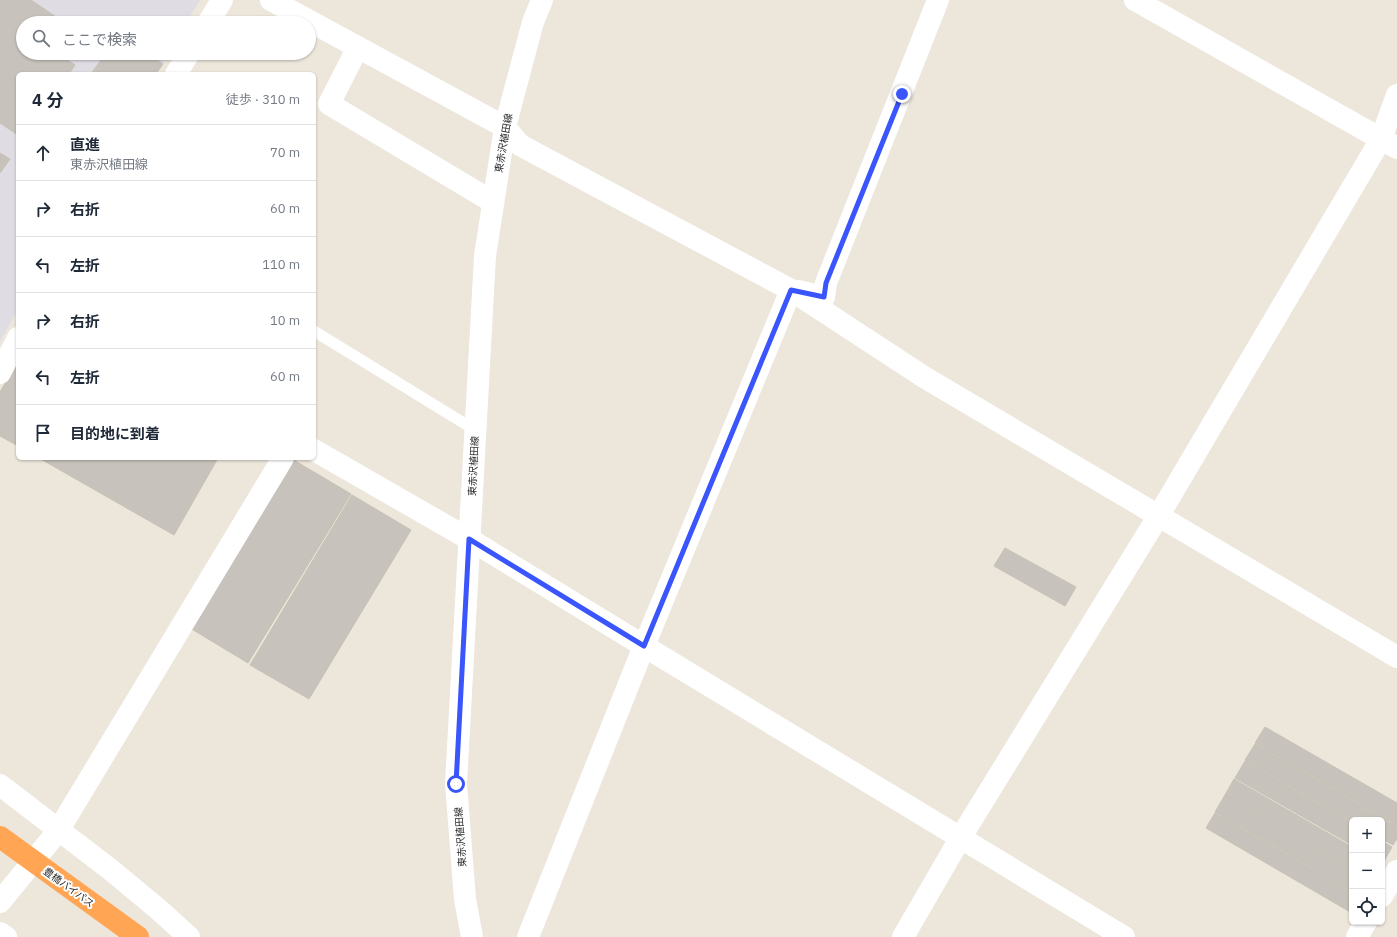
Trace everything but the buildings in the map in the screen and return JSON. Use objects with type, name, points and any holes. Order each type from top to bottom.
[{"type":"highway","name":"豊橋バイパス","points":[[0,837],[138,937]]},
{"type":"street","points":[[212,16],[222,0]]},
{"type":"street","points":[[271,0],[301,16]]},
{"type":"street","name":"東赤沢植田線","points":[[472,937],[465,899],[456,784],[485,256],[505,127],[534,22],[542,0]]},
{"type":"street","points":[[791,290],[824,297],[826,283],[938,0]]},
{"type":"street","points":[[1135,0],[1389,144]]},
{"type":"street","points":[[316,24],[505,127],[520,145],[791,290],[924,377],[1397,657]]},
{"type":"street","points":[[358,47],[329,104],[493,202]]},
{"type":"street","points":[[177,72],[185,60]]},
{"type":"street","points":[[903,937],[961,837],[1389,144],[1397,95]]},
{"type":"street","points":[[528,937],[644,646],[791,290]]},
{"type":"street","points":[[0,373],[16,342]]},
{"type":"street","points":[[316,451],[469,539],[1124,937]]},
{"type":"street","points":[[0,902],[58,830],[282,460]]},
{"type":"street","points":[[0,785],[117,875],[189,937]]},
{"type":"street","points":[[1385,891],[1397,871]]},
{"type":"street","points":[[1357,937],[1364,925]]},
{"type":"street","points":[[0,933],[6,937]]},
{"type":"lane","points":[[316,332],[475,430]]},
{"type":"shaded area","points":[[0,0],[200,0],[190,16],[16,16],[16,60],[165,60],[157,72],[16,72],[16,313],[0,341]]},
{"type":"route","points":[[456,784],[469,539],[644,646],[791,290],[824,297],[826,283],[902,94]]}]
